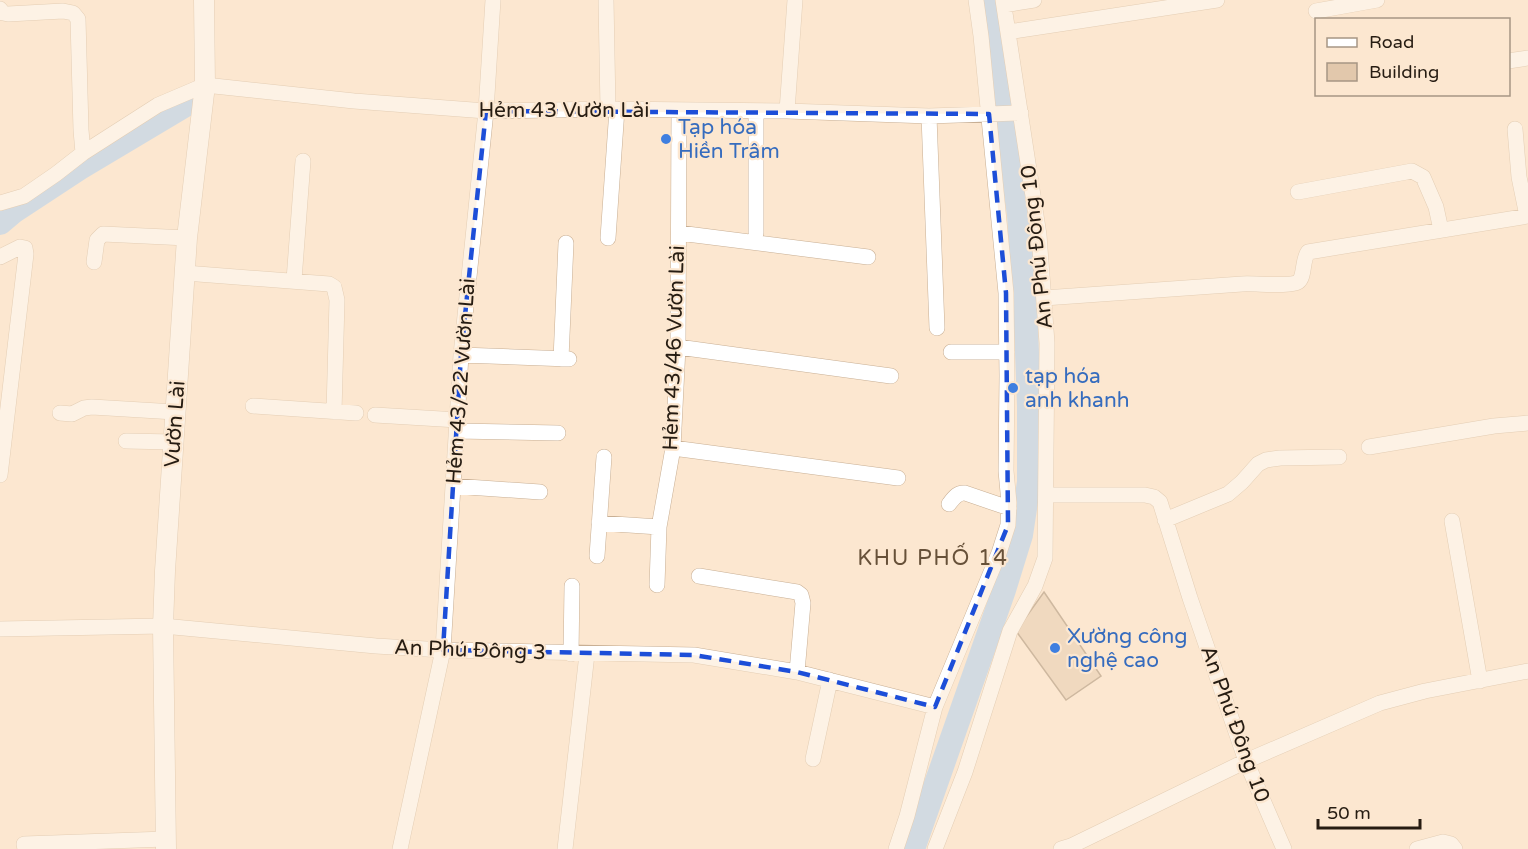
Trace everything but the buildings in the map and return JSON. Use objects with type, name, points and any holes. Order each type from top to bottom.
[{"type":"main road","name":"Vườn Lài","points":[[166,844],[163,626],[165,571],[184,273],[206,85],[204,0]]},
{"type":"street","name":"Hẻm 43/22 Vườn Lài","points":[[400,849],[443,650],[461,355],[486,111],[493,0]]},
{"type":"street","points":[[606,0],[613,109],[608,238]]},
{"type":"street","points":[[787,111],[795,0]]},
{"type":"street","points":[[896,849],[907,816],[935,707],[999,553],[1008,525],[1006,293],[993,114],[976,0]]},
{"type":"street","points":[[1003,3],[1034,0]]},
{"type":"street","points":[[1008,33],[1216,0]]},
{"type":"street","points":[[1317,11],[1377,0]]},
{"type":"street","name":"An Phú Đông 10","points":[[935,849],[965,772],[1010,631],[1035,586],[1045,558],[1047,343],[1044,298],[1039,235],[1003,3]]},
{"type":"street","points":[[0,9],[3,14],[63,11],[72,13],[78,19],[83,153]]},
{"type":"street","points":[[1510,61],[1528,58]]},
{"type":"street","name":"Hẻm 43 Vườn Lài","points":[[206,85],[354,101],[486,111],[613,109],[787,111],[928,116],[1019,113]]},
{"type":"street","points":[[0,203],[24,196],[83,153],[158,105],[206,85]]},
{"type":"street","name":"Hẻm 43/46 Vườn Lài","points":[[657,585],[659,527],[672,448],[678,347],[679,110]]},
{"type":"street","points":[[756,111],[756,234]]},
{"type":"street","points":[[928,116],[937,328]]},
{"type":"street","points":[[1044,298],[1248,284],[1284,285],[1295,283],[1301,277],[1305,256],[1308,252],[1528,216],[1519,177],[1515,129]]},
{"type":"street","points":[[294,280],[303,161]]},
{"type":"street","points":[[1298,192],[1412,171],[1423,177],[1436,207],[1442,230]]},
{"type":"street","points":[[679,233],[868,257]]},
{"type":"street","points":[[94,262],[97,240],[103,234],[187,238]]},
{"type":"street","points":[[461,355],[566,359],[566,243]]},
{"type":"street","points":[[0,257],[20,247],[25,248],[0,474]]},
{"type":"street","points":[[184,273],[294,280],[329,284],[334,287],[337,300],[334,412]]},
{"type":"street","points":[[678,347],[891,376]]},
{"type":"street","points":[[951,352],[1007,352]]},
{"type":"street","points":[[253,406],[356,413]]},
{"type":"street","points":[[60,413],[72,414],[92,407],[176,412]]},
{"type":"street","points":[[375,415],[458,425],[558,433]]},
{"type":"street","points":[[1369,447],[1494,426],[1528,423]]},
{"type":"street","points":[[126,441],[173,441]]},
{"type":"street","points":[[672,448],[898,478]]},
{"type":"street","points":[[597,556],[604,457]]},
{"type":"street","points":[[1165,520],[1228,494],[1258,464],[1266,460],[1339,457]]},
{"type":"street","points":[[453,486],[540,492]]},
{"type":"street","points":[[949,504],[961,493],[1009,508]]},
{"type":"street","name":"An Phú Đông 10","points":[[1046,495],[1145,495],[1154,497],[1160,502],[1246,761],[1284,849]]},
{"type":"street","points":[[1452,521],[1479,681]]},
{"type":"street","points":[[599,523],[659,527]]},
{"type":"street","points":[[699,576],[797,592],[801,595],[803,603],[797,672]]},
{"type":"street","points":[[571,654],[572,586]]},
{"type":"street","name":"An Phú Đông 3","points":[[0,629],[163,626],[443,650],[694,655],[797,672],[935,707]]},
{"type":"street","points":[[565,849],[587,654]]},
{"type":"street","points":[[1060,849],[1071,846],[1246,761],[1380,703],[1425,691],[1528,671]]},
{"type":"street","points":[[813,759],[830,680]]},
{"type":"street","points":[[1417,849],[1443,842],[1451,844],[1455,849]]},
{"type":"street","points":[[25,849],[24,844],[166,844]]},
{"type":"highlighted area","points":[[486,111],[989,114],[1006,293],[1008,525],[935,707],[797,672],[694,655],[443,650],[461,355]]},
{"type":"waterway","points":[[913,849],[1004,590],[1021,535],[1029,482],[1029,406],[1019,215],[988,0]]},
{"type":"waterway","points":[[0,223],[80,168],[189,103]]},
{"type":"place","name":"Tạp hóa Hiền Trâm","points":[[666,139]]},
{"type":"place","name":"tạp hóa anh khanh","points":[[1013,388]]},
{"type":"place","name":"Xường công nghệ cao","points":[[1055,648]]},
{"type":"district","name":"KHU PHỐ 14","points":[[933,558]]}]
